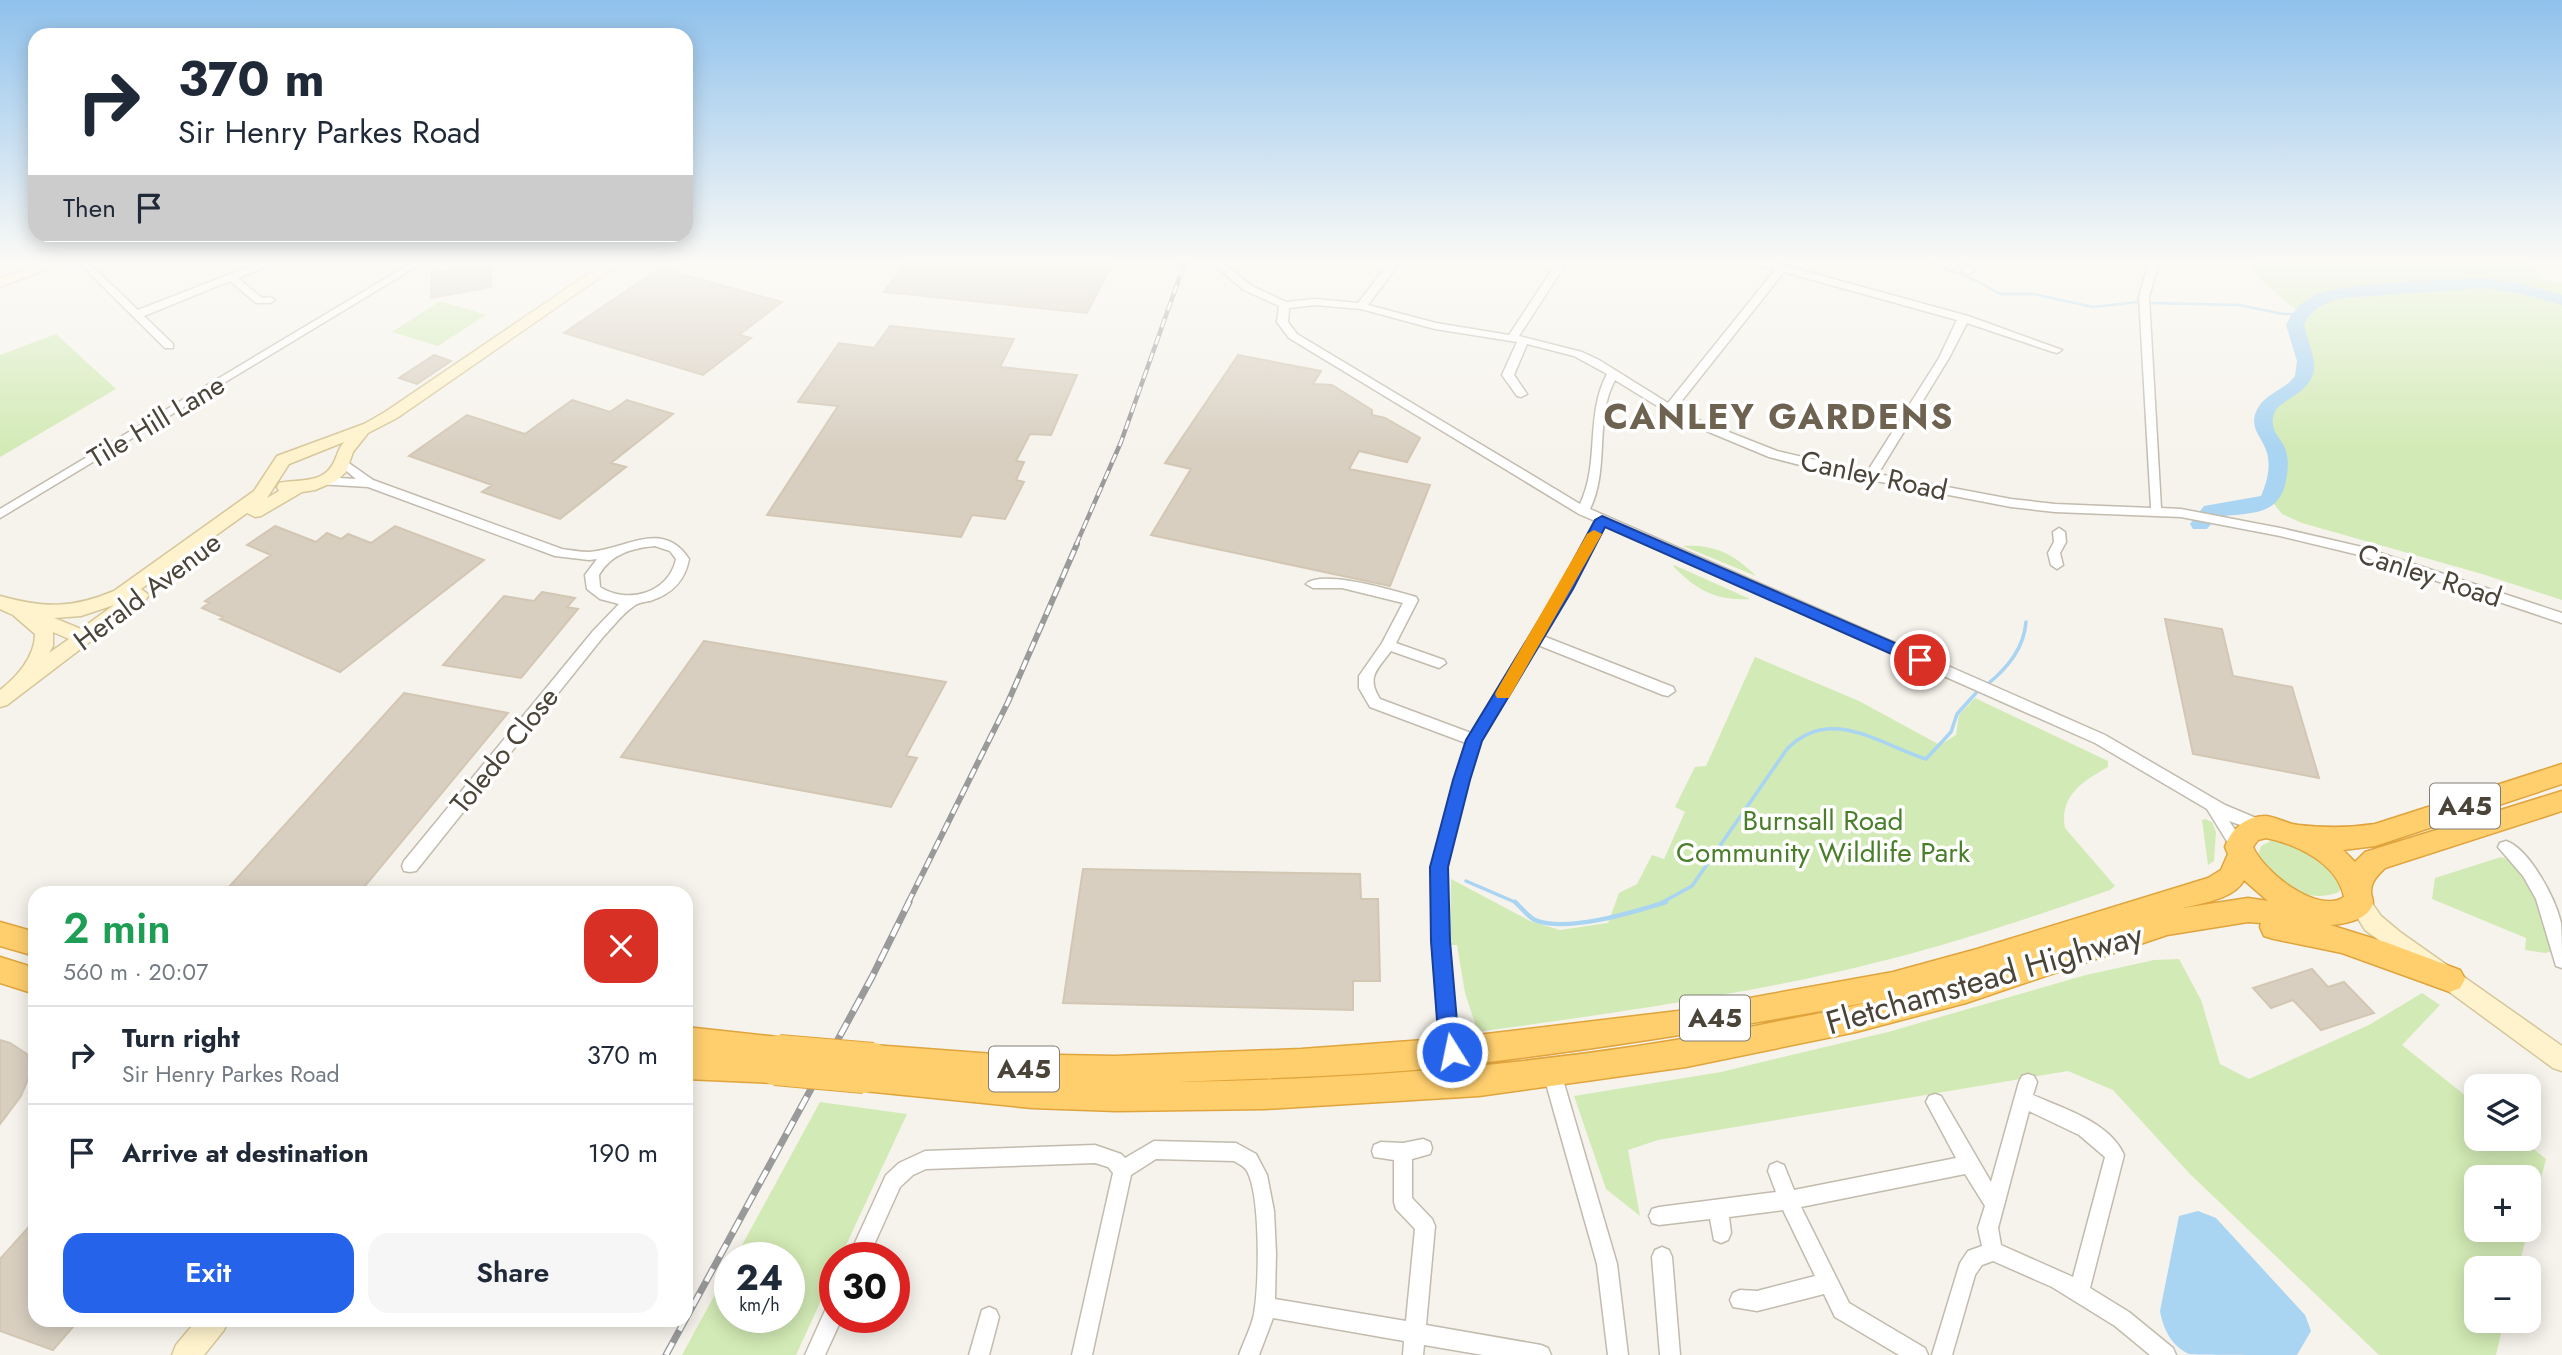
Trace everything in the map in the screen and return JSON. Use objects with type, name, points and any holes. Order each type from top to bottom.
[{"type":"highway","name":"A45","points":[[2240,851],[2243,836],[2249,831],[2278,830],[2346,839],[2375,835],[2562,774]]},
{"type":"highway","name":"A45","points":[[2325,913],[2349,912],[2358,896],[2362,873],[2375,860],[2562,801]]},
{"type":"highway","points":[[2278,830],[2311,844],[2335,861],[2350,877],[2358,896]]},
{"type":"highway","name":"Fletchamstead Highway","points":[[869,1068],[1115,1070],[1300,1063],[1452,1052],[1678,1024],[1893,985],[1977,962],[2217,887],[2232,877],[2240,851]]},
{"type":"highway","points":[[2240,851],[2255,875],[2272,890],[2325,913]]},
{"type":"highway","name":"Fletchamstead Highway","points":[[693,1042],[777,1060],[869,1068],[1032,1094],[1116,1097],[1265,1095],[1390,1088],[1552,1073],[1686,1053],[1856,1019],[1966,990],[2166,923],[2248,910],[2298,916],[2325,913]]},
{"type":"highway","points":[[2100,945],[2216,925],[2276,927],[2314,933],[2372,948],[2450,979]]},
{"type":"highway","points":[[0,934],[28,942]]},
{"type":"highway","points":[[0,970],[28,979]]},
{"type":"highway","name":"Fletchamstead Highway","points":[[693,1065],[777,1060]]},
{"type":"main road","name":"Herald Avenue","points":[[0,700],[257,510],[296,488],[322,481],[336,473],[354,439],[370,426],[466,366],[524,325]]},
{"type":"main road","name":"Herald Avenue","points":[[9,606],[66,613],[97,607],[120,596],[260,495],[283,460],[370,426]]},
{"type":"main road","points":[[317,448],[335,449],[343,460]]},
{"type":"main road","points":[[272,479],[278,485],[296,488]]},
{"type":"main road","points":[[9,606],[84,638]]},
{"type":"main road","points":[[9,606],[44,632],[44,646],[21,683]]},
{"type":"main road","points":[[2358,896],[2373,923],[2392,939],[2562,1060]]},
{"type":"main road","points":[[2325,913],[2392,939]]},
{"type":"main road","points":[[186,1355],[208,1327]]},
{"type":"street","points":[[147,325],[169,346]]},
{"type":"street","name":"Tile Hill Lane","points":[[1,512],[312,325]]},
{"type":"street","points":[[1285,325],[1293,336],[1583,511],[2100,739],[2138,759],[2210,806],[2278,830]]},
{"type":"street","name":"Canley Road","points":[[1432,325],[1518,339],[1578,354],[1669,409],[1725,437],[1773,454],[2011,503],[2181,513],[2231,522],[2362,551],[2562,618]]},
{"type":"street","points":[[1521,394],[1508,375],[1518,339],[1526,325]]},
{"type":"street","points":[[1669,409],[1736,325]]},
{"type":"street","points":[[1871,475],[1944,358],[1960,325]]},
{"type":"street","points":[[1985,325],[2057,350]]},
{"type":"street","points":[[2146,325],[2156,506]]},
{"type":"street","points":[[142,340],[156,334]]},
{"type":"street","points":[[1583,511],[1594,487],[1604,389],[1613,373]]},
{"type":"street","points":[[343,460],[369,483]]},
{"type":"street","points":[[322,481],[369,483],[559,553],[592,575]]},
{"type":"street","points":[[1452,1052],[1440,941],[1439,867],[1474,740],[1602,520]]},
{"type":"street","points":[[2057,565],[2054,553],[2060,542],[2059,532]]},
{"type":"street","points":[[559,553],[589,556],[629,545],[655,542],[674,548],[683,559],[680,573],[654,594],[634,600],[620,601],[600,595],[594,589],[592,575],[596,566],[615,551]]},
{"type":"street","points":[[1313,584],[1342,584],[1411,600],[1388,645],[1366,676],[1366,688],[1375,703],[1474,740]]},
{"type":"street","points":[[598,634],[603,612],[600,595]]},
{"type":"street","name":"Toledo Close","points":[[410,866],[598,634],[621,609],[634,600]]},
{"type":"street","points":[[1535,638],[1668,691]]},
{"type":"street","points":[[1388,645],[1439,663]]},
{"type":"street","points":[[2210,806],[2240,851]]},
{"type":"street","points":[[2506,847],[2525,863],[2542,894],[2558,934],[2562,961]]},
{"type":"street","points":[[1552,1073],[1606,1264],[1618,1355]]},
{"type":"street","points":[[1993,1251],[1988,1228],[2026,1091],[2090,1130],[2103,1140],[2115,1155],[2079,1292]]},
{"type":"street","points":[[1935,1102],[1994,1205]]},
{"type":"street","points":[[1381,1150],[1402,1152],[1423,1148]]},
{"type":"street","points":[[1082,1355],[1123,1170],[1154,1150],[1236,1152],[1252,1163],[1261,1191],[1267,1264],[1265,1307],[1250,1355]]},
{"type":"street","points":[[1402,1152],[1403,1202],[1425,1226],[1413,1355]]},
{"type":"street","points":[[865,1242],[892,1181],[906,1169],[925,1160],[1095,1154],[1114,1160],[1123,1170]]},
{"type":"street","points":[[1659,1216],[1788,1200],[1969,1164]]},
{"type":"street","points":[[1777,1171],[1788,1200],[1842,1310],[1918,1355]]},
{"type":"street","points":[[1719,1209],[1721,1233]]},
{"type":"street","points":[[1942,1355],[1967,1270],[1975,1258],[1993,1251],[2059,1280],[2079,1292],[2122,1319],[2166,1355]]},
{"type":"street","points":[[1665,1266],[1670,1355]]},
{"type":"street","points":[[1740,1300],[1757,1301],[1827,1283]]},
{"type":"street","points":[[1265,1307],[1541,1355]]},
{"type":"street","points":[[979,1355],[989,1317]]},
{"type":"street","points":[[816,1355],[826,1333]]},
{"type":"green space","points":[[402,325],[470,325],[438,346],[392,332]]},
{"type":"green space","points":[[2295,325],[2562,325],[2562,600],[2482,574],[2302,523],[2282,514],[2270,499],[2278,460],[2263,422],[2270,404],[2293,389],[2304,376],[2306,361]]},
{"type":"green space","points":[[56,334],[116,389],[0,457],[0,355]]},
{"type":"green space","points":[[1683,546],[1704,547],[1723,552],[1756,576]]},
{"type":"green space","points":[[1673,566],[1750,599],[1727,598],[1707,592],[1690,582]]},
{"type":"green space","name":"Burnsall Road Community Wildlife Park","points":[[1755,657],[1859,701],[1940,745],[1956,735],[1959,715],[1975,698],[2108,761],[2108,767],[2082,784],[2069,798],[2064,817],[2065,828],[2115,886],[2110,890],[1968,937],[1832,973],[1681,1002],[1478,1032],[1465,993],[1457,945],[1450,945],[1451,879],[1530,921],[1560,930],[1608,923],[1619,893],[1637,884],[1652,855],[1664,859],[1685,812],[1675,807],[1695,767],[1706,766]]},
{"type":"green space","points":[[2202,820],[2212,822],[2216,832],[2214,861],[2208,865]]},
{"type":"green space","points":[[2271,841],[2293,845],[2312,854],[2342,885],[2339,892],[2314,896],[2284,883],[2257,858],[2261,846]]},
{"type":"green space","points":[[2501,857],[2513,863],[2531,883],[2553,951],[2545,953],[2525,950],[2526,938],[2432,899],[2435,878]]},
{"type":"green space","points":[[2179,959],[2201,1000],[2220,1064],[2249,1079],[2369,1025],[2422,993],[2440,1005],[2402,1045],[2464,1094],[2464,1151],[2536,1151],[2546,1159],[2541,1179],[2541,1165],[2464,1165],[2464,1242],[2525,1242],[2521,1256],[2464,1256],[2464,1333],[2501,1333],[2496,1355],[2379,1355],[2190,1174],[2113,1090],[2068,1071],[1658,1140],[1628,1150],[1640,1216],[1606,1189],[1574,1096],[1721,1072],[1888,1032],[2086,975],[2154,960]]},
{"type":"green space","points":[[820,1102],[907,1114],[847,1242],[819,1242],[819,1305],[796,1355],[682,1355],[714,1296],[714,1333],[805,1333],[805,1242],[744,1242]]},
{"type":"water","points":[[2198,1211],[2216,1218],[2305,1315],[2311,1331],[2297,1355],[2189,1354],[2169,1336],[2160,1311],[2179,1216]]},
{"type":"building","points":[[575,325],[752,325],[739,335],[751,338],[703,375],[564,333]]},
{"type":"building","points":[[890,326],[1014,339],[1000,367],[1077,375],[1051,435],[1030,434],[1016,461],[1024,462],[1016,480],[1024,482],[1005,519],[972,515],[961,537],[767,515],[838,406],[798,402],[839,343],[874,348]]},
{"type":"building","points":[[434,355],[451,361],[417,384],[399,378]]},
{"type":"building","points":[[1238,355],[1321,371],[1313,384],[1332,385],[1372,410],[1372,415],[1385,418],[1420,438],[1407,462],[1359,451],[1349,469],[1430,485],[1390,586],[1151,535],[1191,469],[1165,463]]},
{"type":"building","points":[[572,400],[610,412],[627,400],[673,414],[611,463],[626,467],[560,519],[482,492],[492,485],[409,456],[467,415],[525,434]]},
{"type":"building","points":[[275,526],[316,542],[327,533],[341,539],[348,534],[371,543],[395,526],[484,560],[340,672],[220,619],[223,617],[202,608],[209,603],[205,601],[271,555],[247,545]]},
{"type":"building","points":[[542,592],[575,598],[567,607],[578,609],[521,678],[443,665],[504,596],[534,601]]},
{"type":"building","points":[[2165,619],[2222,629],[2233,676],[2292,687],[2319,778],[2193,754]]},
{"type":"building","points":[[704,641],[946,682],[906,756],[917,758],[891,807],[621,757]]},
{"type":"building","points":[[404,693],[508,713],[365,886],[230,886]]},
{"type":"building","points":[[1083,869],[1360,874],[1361,899],[1378,899],[1380,981],[1353,981],[1353,1010],[1063,1003]]},
{"type":"building","points":[[2312,969],[2328,987],[2344,982],[2374,1013],[2321,1030],[2293,1000],[2271,1008],[2253,988]]},
{"type":"building","points":[[0,1040],[27,1054],[28,1079],[21,1096],[0,1124]]},
{"type":"building","points":[[28,1228],[28,1327],[73,1327],[53,1350],[0,1331],[0,1259]]},
{"type":"waterway","points":[[2200,524],[2211,511],[2263,504],[2270,499],[2278,460],[2263,422],[2270,404],[2293,389],[2304,376],[2306,361],[2295,325]]},
{"type":"waterway","points":[[1989,683],[2014,656],[2022,640],[2026,622]]},
{"type":"waterway","points":[[1661,903],[1692,886],[1787,749],[1803,736],[1820,730],[1855,732],[1926,759],[1951,732],[1957,714],[1976,693]]},
{"type":"waterway","points":[[1466,881],[1515,902]]},
{"type":"waterway","points":[[1515,902],[1535,920],[1564,924],[1600,920],[1666,902]]},
{"type":"railway","points":[[1076,545],[1121,442],[1163,325]]},
{"type":"railway","points":[[908,903],[1008,702],[1077,544]]},
{"type":"railway","points":[[693,1305],[872,977],[909,902]]},
{"type":"railway","points":[[666,1355],[681,1327]]},
{"type":"slow traffic","points":[[1503,694],[1566,589],[1594,534]]},
{"type":"district","name":"CANLEY GARDENS","points":[[1779,417]]},
{"type":"route","points":[[1452,1052],[1440,941],[1439,867],[1461,780],[1474,740],[1566,589],[1602,520],[1920,660]]}]
